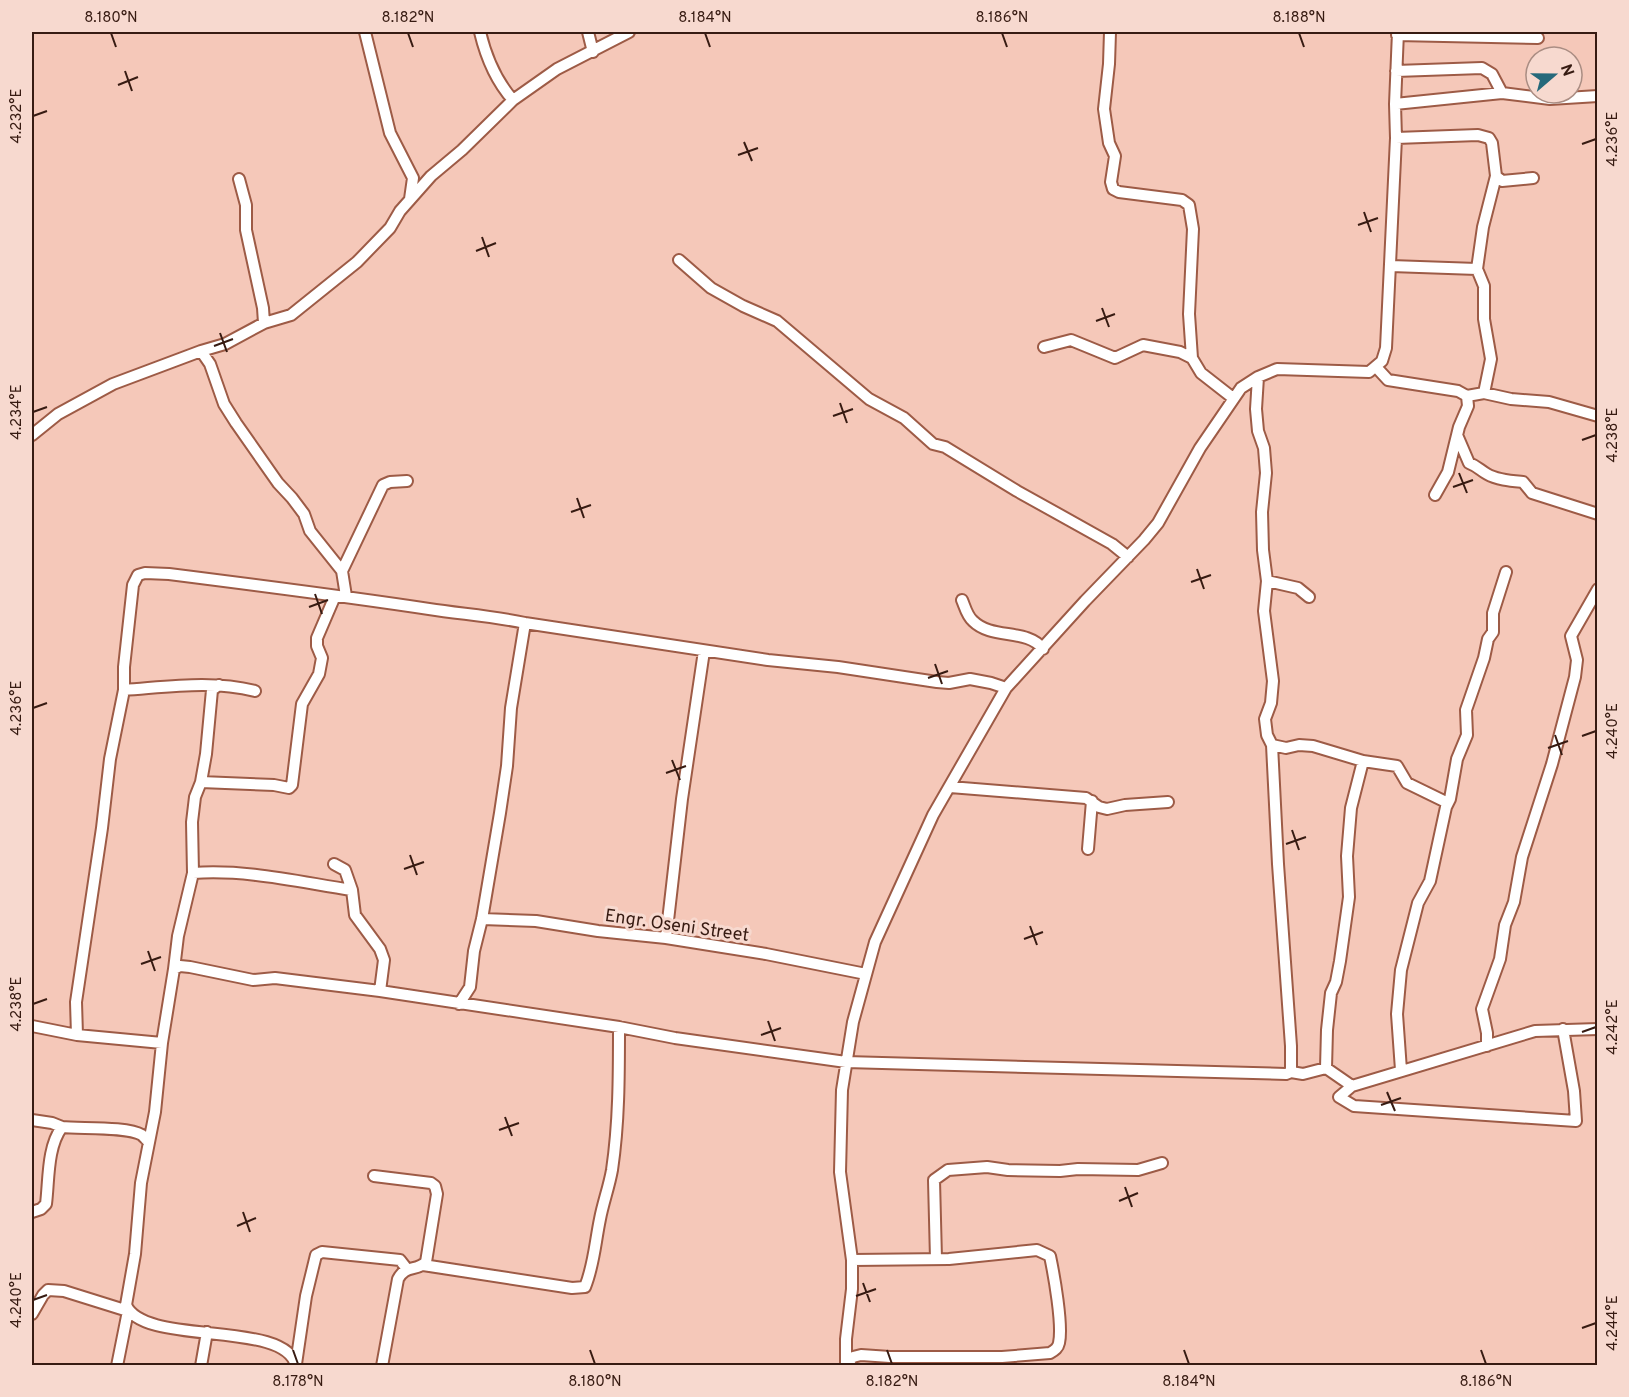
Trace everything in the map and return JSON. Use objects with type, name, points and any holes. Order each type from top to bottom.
[{"type":"street","points":[[365,32],[390,133],[413,178],[410,199]]},
{"type":"street","points":[[480,32],[501,86],[513,100]]},
{"type":"street","points":[[588,32],[592,52]]},
{"type":"street","points":[[32,435],[58,414],[112,384],[201,351],[225,345],[264,323],[291,315],[350,269],[390,228],[410,199],[430,176],[462,150],[513,100],[557,69],[629,32]]},
{"type":"street","points":[[1110,32],[1104,109],[1109,143],[1114,156],[1111,182],[1113,189],[1119,192],[1182,200],[1189,205],[1193,229],[1188,314],[1192,358],[1201,373],[1233,398]]},
{"type":"street","points":[[846,1365],[852,1260],[840,1172],[842,1090],[846,1062],[853,1022],[874,942],[933,815],[1006,688],[1158,523],[1200,448],[1241,388],[1277,369],[1369,372],[1382,361],[1386,348],[1391,266],[1397,33],[1538,38]]},
{"type":"street","points":[[1396,70],[1482,68],[1492,74],[1502,93]]},
{"type":"street","points":[[1395,104],[1502,93],[1550,99],[1598,96]]},
{"type":"street","points":[[1396,138],[1478,135],[1489,138],[1492,143],[1496,176],[1483,227],[1477,269],[1484,286],[1484,319],[1491,359],[1484,393]]},
{"type":"street","points":[[1496,176],[1502,180],[1533,178]]},
{"type":"street","points":[[239,179],[246,205],[246,230],[263,308],[264,323]]},
{"type":"street","points":[[679,260],[711,288],[777,321],[869,399],[904,418],[933,444],[945,447],[1017,491],[1112,544],[1128,557]]},
{"type":"street","points":[[1391,266],[1477,269]]},
{"type":"street","points":[[1044,347],[1071,340],[1115,358],[1143,345],[1180,352],[1192,358]]},
{"type":"street","points":[[201,351],[210,364],[224,404],[236,423],[303,514],[310,531],[342,572]]},
{"type":"street","points":[[1376,367],[1388,380],[1458,391],[1467,396],[1484,393],[1511,399],[1549,402],[1598,416]]},
{"type":"street","points":[[1258,377],[1256,409],[1258,430],[1264,448],[1266,473],[1262,531],[1267,580],[1264,611],[1273,681],[1271,703],[1265,719],[1272,745],[1278,864],[1292,1046],[1291,1072]]},
{"type":"street","points":[[1436,495],[1448,472],[1457,434],[1468,406],[1467,396]]},
{"type":"street","points":[[1457,434],[1469,463],[1480,467],[1487,474],[1510,481],[1523,482],[1532,493],[1598,514]]},
{"type":"street","points":[[201,782],[274,785],[289,788],[292,785],[302,704],[319,674],[322,658],[317,646],[317,638],[341,596],[342,572],[383,485],[390,482],[407,481]]},
{"type":"street","points":[[1401,1070],[1397,1014],[1401,970],[1418,903],[1430,881],[1457,759],[1467,735],[1466,710],[1484,658],[1488,639],[1493,632],[1493,613],[1506,572]]},
{"type":"street","points":[[77,1035],[78,992],[110,759],[124,690],[124,667],[133,585],[138,575],[170,574],[341,596],[496,617],[525,624],[704,651],[838,667],[937,682],[949,683],[970,679],[1006,688]]},
{"type":"street","points":[[1267,580],[1298,588],[1309,597]]},
{"type":"street","points":[[1486,1046],[1482,1009],[1500,959],[1505,925],[1514,902],[1522,857],[1552,764],[1575,677],[1577,660],[1570,636],[1598,589]]},
{"type":"street","points":[[962,600],[974,623],[1005,634],[1031,638],[1043,649]]},
{"type":"street","points":[[459,1004],[470,987],[474,951],[482,919],[504,790],[511,708],[525,624]]},
{"type":"street","points":[[666,938],[682,800],[704,651]]},
{"type":"street","points":[[124,690],[219,685],[255,691]]},
{"type":"street","points":[[117,1365],[128,1311],[126,1298],[135,1254],[141,1183],[155,1112],[162,1044],[178,936],[193,873],[192,822],[195,797],[201,782],[210,725],[212,690],[219,685]]},
{"type":"street","points":[[1272,745],[1286,748],[1299,745],[1313,746],[1363,761],[1397,766],[1407,783],[1448,803]]},
{"type":"street","points":[[1326,1068],[1331,993],[1336,982],[1349,897],[1347,856],[1352,808],[1363,761]]},
{"type":"street","points":[[950,787],[1086,798],[1099,807],[1107,809],[1125,805],[1168,802]]},
{"type":"street","points":[[1088,849],[1092,801]]},
{"type":"street","points":[[334,864],[345,870],[352,890],[355,915],[380,948],[384,960],[380,991]]},
{"type":"street","points":[[193,873],[213,871],[288,878],[352,890]]},
{"type":"street","name":"Engr. Oseni Street","points":[[482,919],[536,921],[598,931],[666,938],[766,954],[866,974]]},
{"type":"street","points":[[174,969],[180,966],[190,967],[253,980],[275,978],[380,991],[619,1027],[675,1038],[846,1062],[1286,1074],[1291,1072],[1303,1074],[1326,1068],[1352,1086]]},
{"type":"street","points":[[32,1026],[77,1035],[162,1044]]},
{"type":"street","points":[[382,1365],[398,1279],[407,1269],[423,1265],[572,1288],[585,1287],[592,1270],[600,1218],[607,1197],[612,1168],[619,1087],[619,1027]]},
{"type":"street","points":[[1563,1029],[1574,1091],[1576,1121],[1354,1106],[1339,1097],[1352,1086],[1535,1031],[1563,1029],[1598,1029]]},
{"type":"street","points":[[32,1120],[62,1127],[130,1132],[142,1135],[148,1142]]},
{"type":"street","points":[[32,1212],[41,1209],[46,1204],[53,1147],[56,1135],[62,1127]]},
{"type":"street","points":[[936,1259],[934,1180],[948,1170],[987,1167],[1060,1171],[1138,1170],[1162,1164]]},
{"type":"street","points":[[374,1176],[431,1183],[435,1186],[437,1194],[428,1252],[423,1265]]},
{"type":"street","points":[[846,1365],[853,1358],[861,1355],[1002,1357],[1050,1353],[1059,1344],[1060,1334],[1050,1256],[1037,1250],[936,1259],[852,1260]]},
{"type":"street","points":[[296,1365],[306,1296],[316,1255],[322,1252],[400,1260],[407,1269]]},
{"type":"street","points":[[32,1314],[43,1294],[48,1290],[64,1291],[128,1311],[139,1320],[166,1328],[207,1332],[267,1343],[289,1353],[296,1365]]},
{"type":"street","points":[[201,1365],[207,1332]]}]
